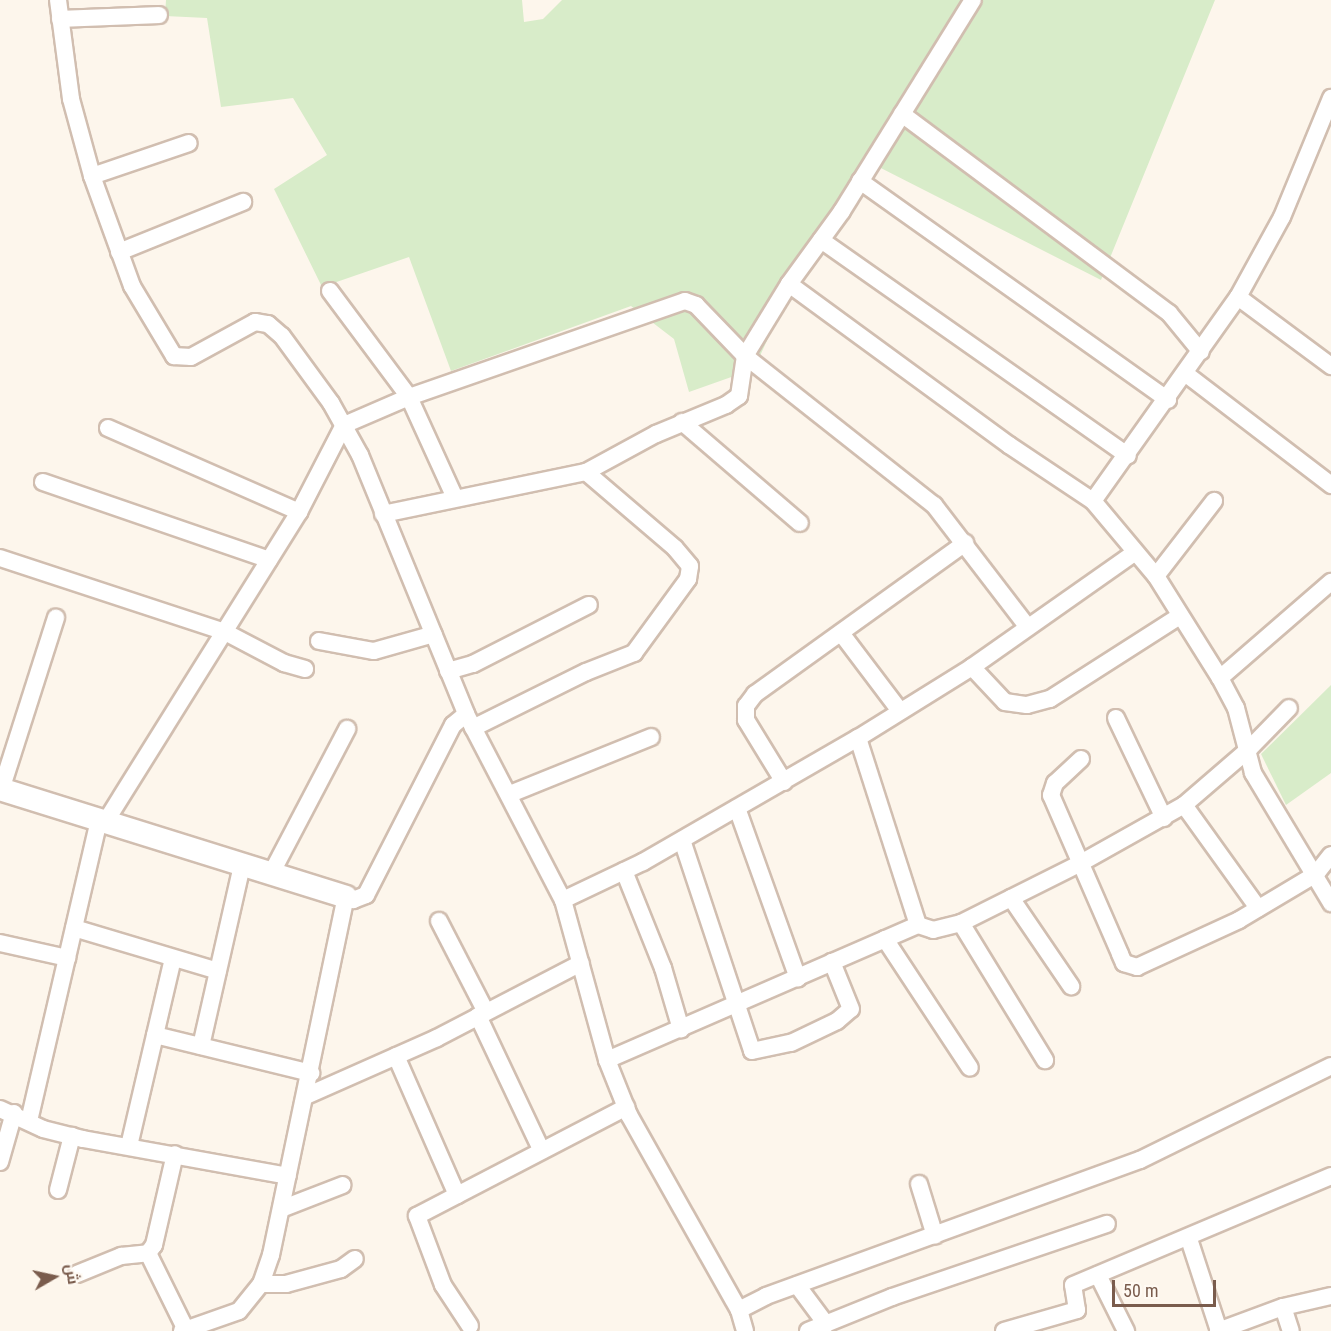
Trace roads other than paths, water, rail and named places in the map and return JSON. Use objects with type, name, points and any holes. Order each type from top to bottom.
[{"type":"street","points":[[58,0],[71,99],[92,176],[132,286],[174,356],[191,357],[255,322],[268,324],[282,336],[344,425],[470,721],[510,794],[563,900],[607,1059],[626,1107],[739,1310],[745,1331]]},
{"type":"street","points":[[383,514],[586,472],[682,422],[726,405],[739,396],[745,356],[789,284],[860,181],[973,0]]},
{"type":"street","points":[[60,19],[159,15]]},
{"type":"street","points":[[1093,501],[1168,400],[1238,297],[1282,217],[1331,98]]},
{"type":"street","points":[[902,114],[1169,313],[1201,352]]},
{"type":"street","points":[[92,176],[189,143]]},
{"type":"street","points":[[860,181],[1168,400]]},
{"type":"street","points":[[119,252],[243,202]]},
{"type":"street","points":[[821,240],[1128,456]]},
{"type":"street","points":[[789,284],[1028,459],[1093,501],[1134,553],[1156,576],[1220,678],[1249,749],[1253,773],[1283,828],[1316,874],[1331,903]]},
{"type":"street","points":[[330,291],[409,397],[455,498]]},
{"type":"street","points":[[1238,297],[1331,366]]},
{"type":"street","points":[[0,1162],[67,958],[102,820],[225,632],[299,512],[344,425],[409,397],[684,301],[696,305],[745,356],[934,505],[1027,626]]},
{"type":"street","points":[[1186,374],[1331,485]]},
{"type":"street","points":[[682,422],[800,523]]},
{"type":"street","points":[[108,428],[299,512]]},
{"type":"street","points":[[56,618],[0,790],[353,900],[366,895],[453,725],[470,721],[634,653],[688,579],[690,566],[675,548],[586,472]]},
{"type":"street","points":[[43,482],[269,560]]},
{"type":"street","points":[[1156,576],[1214,501]]},
{"type":"street","points":[[784,782],[746,720],[746,706],[755,694],[964,543]]},
{"type":"street","points":[[563,900],[682,840],[858,738],[972,668],[1027,626],[1134,553]]},
{"type":"street","points":[[0,558],[225,632],[284,663],[305,669]]},
{"type":"street","points":[[1220,678],[1331,582]]},
{"type":"street","points":[[448,671],[473,664],[589,605]]},
{"type":"street","points":[[972,668],[1005,702],[1027,705],[1050,699],[1180,616]]},
{"type":"street","points":[[841,633],[900,711]]},
{"type":"street","points":[[319,640],[374,651],[434,634]]},
{"type":"street","points":[[607,1059],[918,925],[933,930],[961,923],[1079,864],[1184,805],[1249,749],[1289,708]]},
{"type":"street","points":[[1116,718],[1164,818]]},
{"type":"street","points":[[272,874],[347,729]]},
{"type":"street","points":[[510,794],[651,737]]},
{"type":"street","points":[[858,738],[918,925]]},
{"type":"street","points":[[1081,759],[1054,783],[1051,795],[1079,864],[1124,963],[1137,968],[1258,908],[1316,874],[1331,855]]},
{"type":"street","points":[[1184,805],[1258,908]]},
{"type":"street","points":[[737,808],[798,978]]},
{"type":"street","points":[[682,840],[752,1051],[791,1043],[837,1022],[851,1009],[832,962]]},
{"type":"street","points":[[201,1046],[243,865]]},
{"type":"street","points":[[624,871],[663,968],[681,1029]]},
{"type":"street","points":[[148,1253],[184,1330],[239,1311],[261,1284],[281,1209],[306,1096],[346,897]]},
{"type":"street","points":[[1011,898],[1071,986]]},
{"type":"street","points":[[439,921],[541,1149]]},
{"type":"street","points":[[961,923],[1045,1060]]},
{"type":"street","points":[[74,928],[218,971]]},
{"type":"street","points":[[885,939],[970,1068]]},
{"type":"street","points":[[0,943],[67,958]]},
{"type":"street","points":[[129,1146],[173,959]]},
{"type":"street","points":[[306,1096],[396,1056],[581,963]]},
{"type":"street","points":[[155,1035],[311,1073]]},
{"type":"street","points":[[396,1056],[457,1195]]},
{"type":"street","points":[[739,1310],[797,1285],[1140,1160],[1331,1066]]},
{"type":"street","points":[[470,1326],[443,1285],[417,1216],[541,1149],[626,1107]]},
{"type":"street","points":[[15,1114],[72,1136],[288,1176]]},
{"type":"street","points":[[58,1190],[72,1136]]},
{"type":"street","points":[[77,1274],[121,1256],[148,1253],[154,1245],[175,1154]]},
{"type":"street","points":[[1004,1331],[1077,1310],[1073,1285],[1189,1239],[1331,1176]]},
{"type":"street","points":[[919,1184],[935,1236]]},
{"type":"street","points":[[281,1209],[343,1185]]},
{"type":"street","points":[[808,1331],[1107,1224]]},
{"type":"street","points":[[1189,1239],[1218,1331],[1283,1307],[1331,1296]]},
{"type":"street","points":[[261,1284],[286,1284],[342,1269],[355,1259]]},
{"type":"street","points":[[1098,1275],[1126,1331]]},
{"type":"street","points":[[797,1285],[826,1324]]},
{"type":"street","points":[[1283,1307],[1291,1331]]}]
